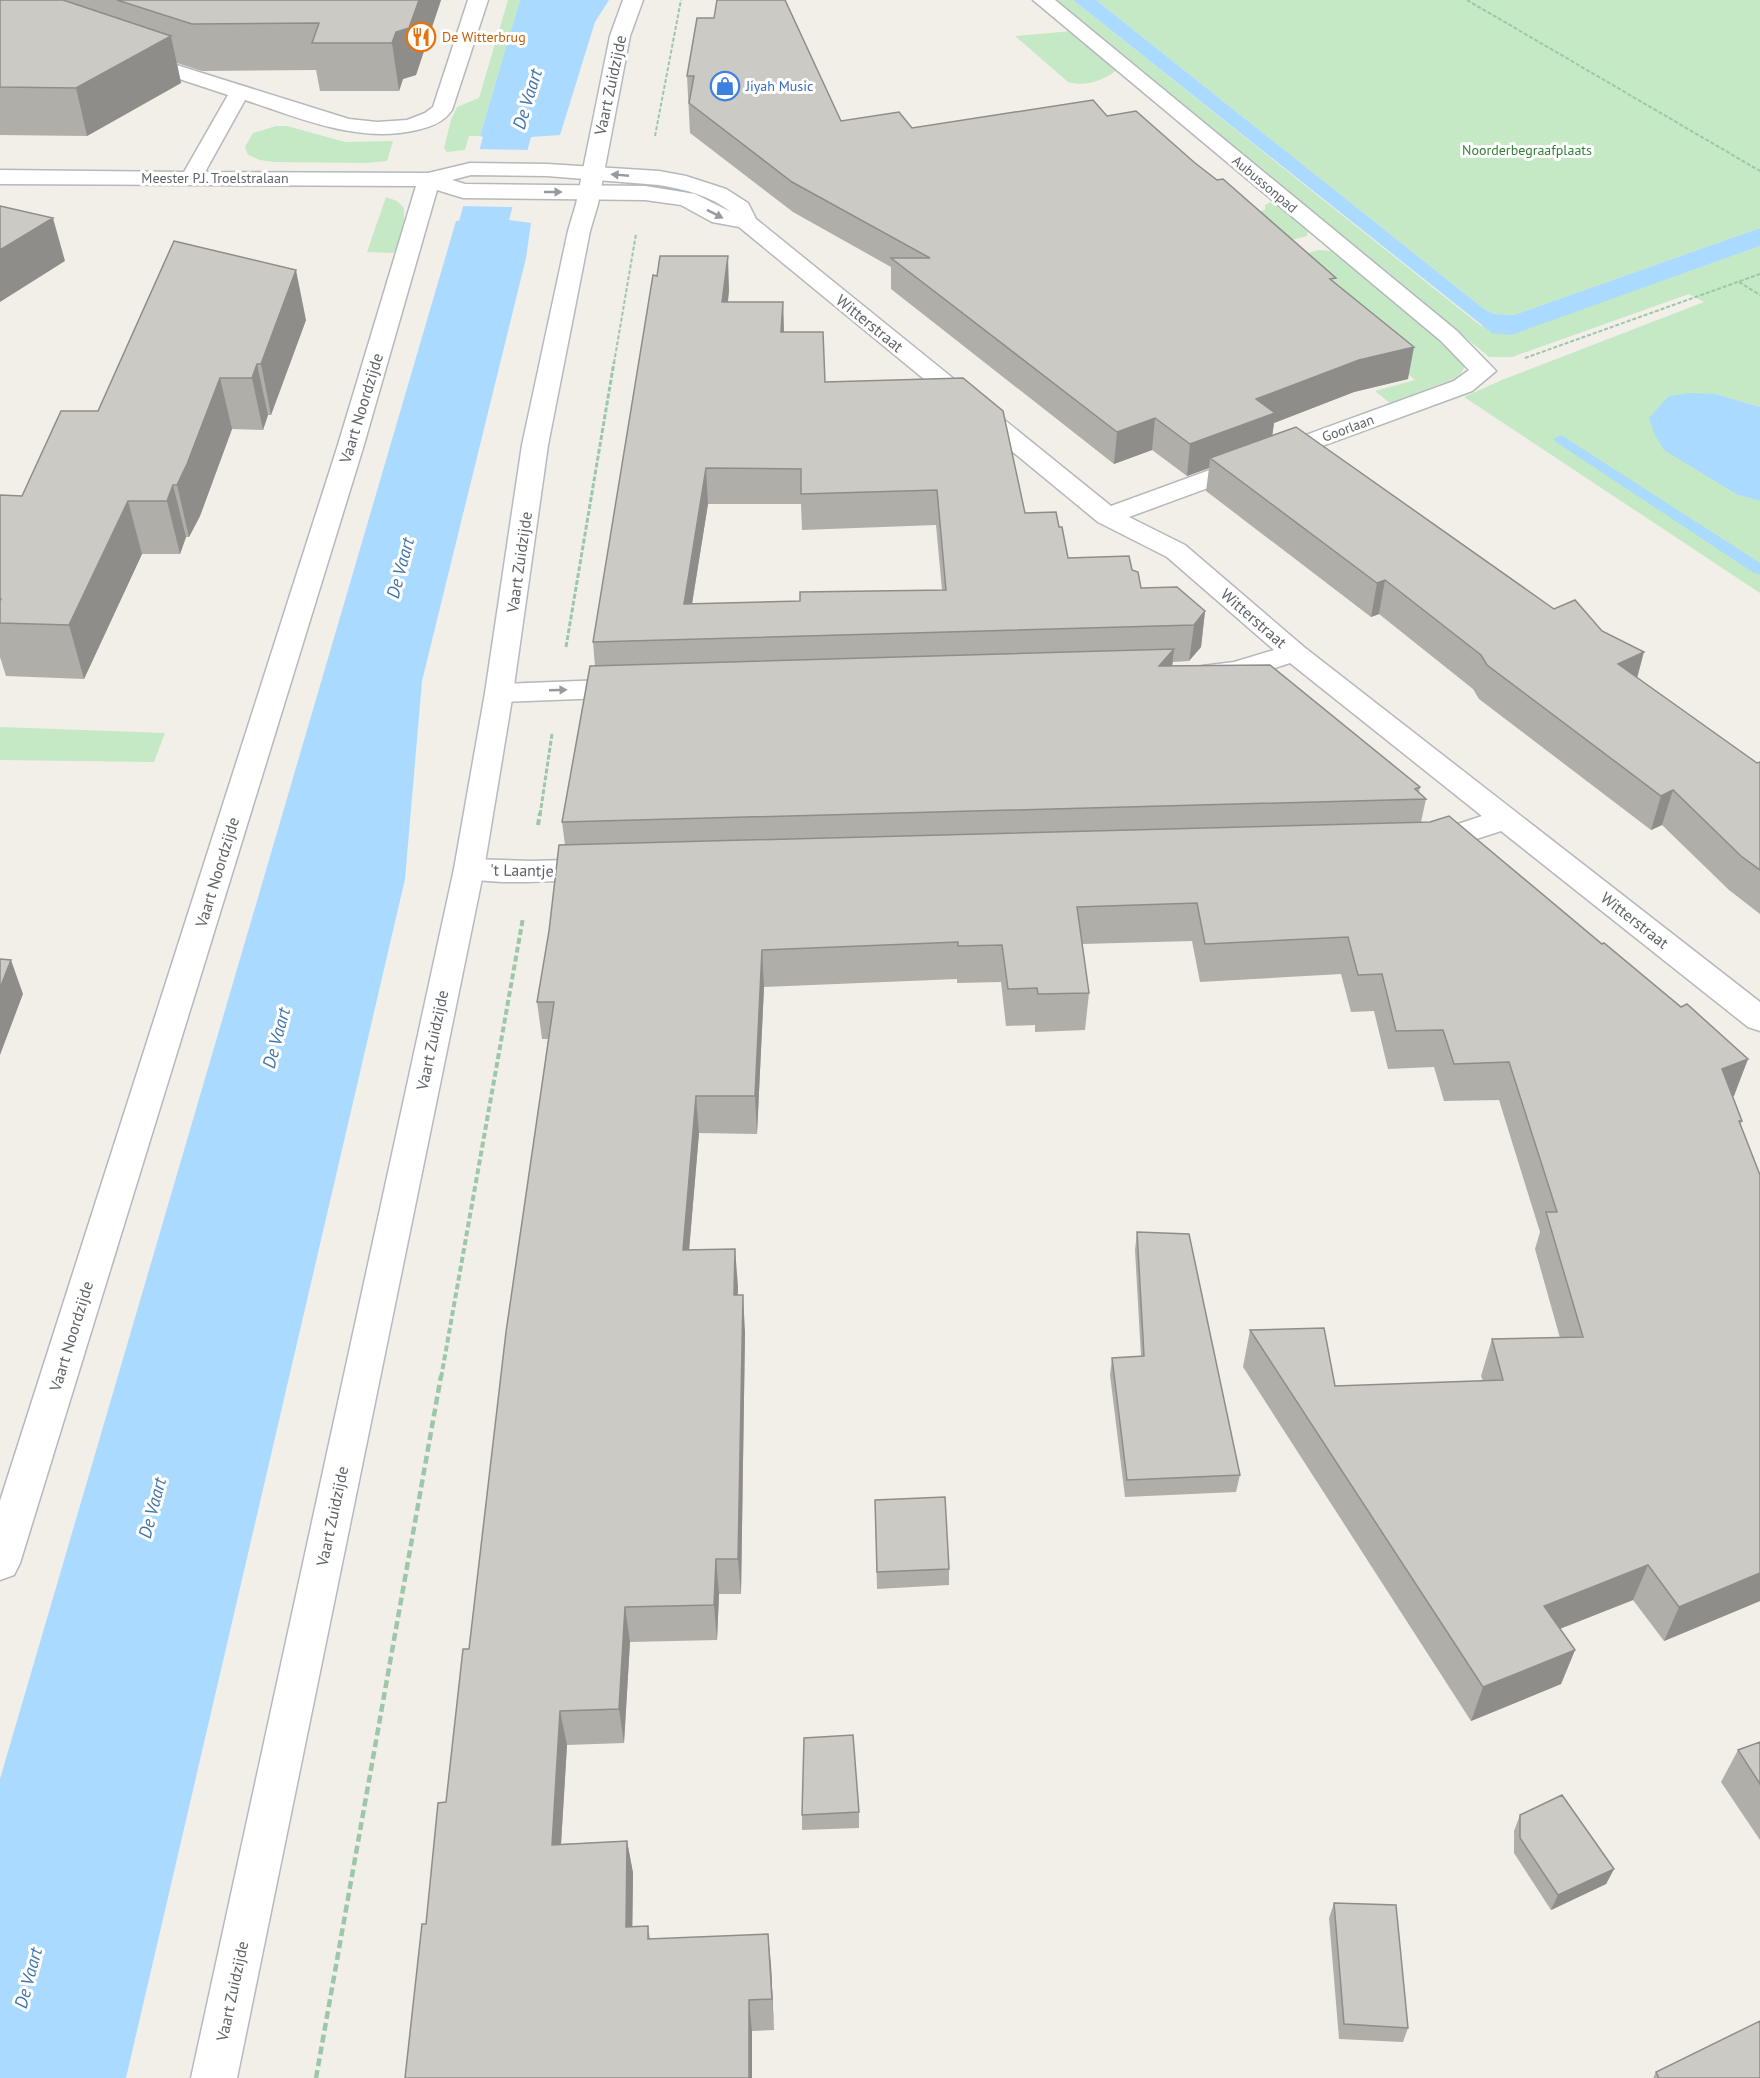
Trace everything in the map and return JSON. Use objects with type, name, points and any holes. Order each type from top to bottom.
[{"type":"street","points":[[120,53],[337,123],[362,129],[403,125],[434,118],[442,110],[478,0]]},
{"type":"street","name":"Vaart Zuidzijde","points":[[214,2078],[468,869],[500,693],[535,444],[620,36],[633,0]]},
{"type":"street","name":"Aubussonpad","points":[[1044,0],[1449,336],[1484,371]]},
{"type":"street","points":[[191,178],[239,93]]},
{"type":"street","name":"Meester P.J. Troelstralaan","points":[[0,177],[429,180],[470,169],[524,169],[590,182]]},
{"type":"street","name":"Witterstraat","points":[[590,182],[659,178],[704,188],[740,208],[746,222],[1107,516],[1176,551],[1294,653],[1507,818],[1760,1019]]},
{"type":"street","name":"Meester P.J. Troelstralaan","points":[[429,180],[463,191],[518,191],[590,182]]},
{"type":"street","name":"Vaart Noordzijde","points":[[0,1563],[346,459],[429,180]]},
{"type":"street","name":"Witterstraat","points":[[590,182],[687,199],[720,218],[746,222]]},
{"type":"street","name":"Goorlaan","points":[[1107,516],[1463,386],[1484,371]]},
{"type":"street","points":[[1188,672],[1236,671],[1294,653]]},
{"type":"street","points":[[500,693],[662,687]]},
{"type":"street","points":[[1398,848],[1422,847],[1507,818]]},
{"type":"street","name":"'t Laantje","points":[[468,869],[531,871],[625,868]]},
{"type":"path","points":[[654,140],[681,0]]},
{"type":"path","points":[[1467,0],[1760,171]]},
{"type":"path","points":[[316,2078],[531,871],[559,690],[645,192]]},
{"type":"path","points":[[1536,355],[1760,274]]},
{"type":"path","points":[[1738,282],[1760,295]]},
{"type":"green space","points":[[508,0],[520,0],[480,136],[469,136],[465,150],[447,152],[444,148],[457,107],[479,98]]},
{"type":"green space","points":[[1057,0],[1073,0],[1481,326],[1664,280],[1760,246],[1760,407],[1716,394],[1669,396],[1738,495],[1760,501],[1760,593],[1464,397],[1502,380],[1704,302],[1689,294],[1512,357],[1489,357]]},
{"type":"green space","name":"Noorderbegraafplaats","points":[[1096,0],[1760,0],[1760,228],[1514,315],[1494,314],[1484,309]]},
{"type":"green space","points":[[1072,31],[1117,70],[1094,82],[1081,84],[1068,82],[1015,36]]},
{"type":"green space","points":[[276,126],[287,126],[345,142],[393,141],[387,161],[367,163],[273,162],[248,155],[245,147],[253,133]]},
{"type":"green space","points":[[386,197],[397,201],[404,208],[404,225],[394,253],[367,252]]},
{"type":"green space","points":[[1273,201],[1308,230],[1307,236],[1269,246],[1232,218],[1265,210],[1265,205]]},
{"type":"green space","points":[[1319,250],[1333,251],[1461,358],[1465,366],[1459,377],[1390,403],[1375,391],[1415,380],[1333,311],[1279,261]]},
{"type":"green space","points":[[0,727],[165,733],[154,762],[0,760]]},
{"type":"water","name":"De Vaart","points":[[520,0],[609,0],[595,22],[560,135],[531,137],[509,220],[531,223],[526,258],[422,681],[405,879],[126,2078],[0,2078],[0,1779],[456,221],[459,221],[483,137],[480,136]]},
{"type":"water","points":[[1073,0],[1096,0],[1484,309],[1494,314],[1514,315],[1760,228],[1760,246],[1511,335],[1492,333]]},
{"type":"water","points":[[1690,393],[1716,394],[1760,407],[1760,501],[1738,495],[1664,450],[1654,433],[1649,418],[1669,396]]},
{"type":"pier","points":[[476,149],[528,150],[514,207],[460,206]]},
{"type":"building","points":[[0,0],[63,0],[171,36],[76,88],[0,87]]},
{"type":"building","points":[[117,0],[419,0],[409,28],[396,32],[392,43],[312,43],[319,23],[192,24]]},
{"type":"building","points":[[717,0],[785,0],[841,121],[899,112],[912,128],[1093,100],[1107,116],[1136,111],[1195,163],[1217,180],[1223,179],[1336,278],[1330,279],[1414,347],[1359,360],[1256,399],[1275,413],[1190,444],[1155,418],[1117,432],[891,258],[930,258],[792,182],[689,103],[694,76],[687,76],[697,18],[714,18]]},
{"type":"building","points":[[0,206],[53,218],[0,250]]},
{"type":"building","points":[[174,241],[296,270],[261,364],[257,364],[252,378],[220,378],[187,464],[177,485],[173,485],[167,501],[128,501],[69,625],[0,623],[0,495],[22,496],[61,411],[98,411]]},
{"type":"building","points":[[660,256],[728,256],[722,302],[783,302],[781,332],[823,332],[825,382],[963,378],[1003,411],[1025,513],[1056,512],[1059,527],[1062,527],[1068,558],[1129,556],[1132,570],[1138,572],[1141,588],[1177,587],[1205,611],[1194,625],[593,642],[653,275],[657,276]],"holes":[[[706,468],[801,469],[801,494],[937,490],[946,590],[800,592],[800,601],[684,604]]]},
{"type":"building","points":[[1296,427],[1554,609],[1575,600],[1602,631],[1644,652],[1618,664],[1757,763],[1760,762],[1760,870],[1741,856],[1673,790],[1661,796],[1487,665],[1481,655],[1385,580],[1377,583],[1210,458]]},
{"type":"building","points":[[1174,649],[1159,666],[1270,665],[1420,787],[1415,789],[1426,799],[562,822],[590,666]]},
{"type":"building","points":[[1449,816],[1681,1007],[1687,1004],[1748,1059],[1722,1069],[1760,1175],[1760,1573],[1679,1607],[1648,1565],[1544,1606],[1575,1650],[1483,1687],[1250,1330],[1324,1328],[1335,1386],[1503,1380],[1492,1339],[1583,1337],[1546,1212],[1557,1212],[1509,1062],[1454,1064],[1443,1030],[1396,1031],[1382,974],[1358,975],[1348,937],[1205,944],[1197,903],[1077,907],[1089,993],[1038,994],[1037,988],[1008,989],[1002,945],[958,946],[958,942],[762,950],[755,1096],[696,1096],[683,1250],[735,1249],[734,1295],[743,1295],[738,1559],[716,1559],[714,1605],[625,1607],[619,1709],[560,1711],[552,1845],[627,1841],[626,1927],[648,1926],[648,1939],[768,1934],[772,1999],[749,2000],[749,2078],[405,2078],[422,1924],[426,1924],[438,1803],[446,1802],[463,1649],[469,1649],[506,1332],[554,1002],[537,1002],[549,931],[559,845],[1430,822]]},
{"type":"building","points":[[0,959],[11,960],[0,988]]},
{"type":"building","points":[[1137,1232],[1189,1234],[1240,1475],[1127,1480],[1112,1358],[1144,1356]]},
{"type":"building","points":[[945,1497],[949,1569],[877,1572],[875,1500]]},
{"type":"building","points":[[853,1735],[859,1812],[802,1815],[804,1738]]},
{"type":"building","points":[[1760,1742],[1760,1784],[1738,1750]]},
{"type":"building","points":[[1562,1795],[1614,1869],[1558,1895],[1520,1838],[1520,1815]]},
{"type":"building","points":[[1334,1903],[1396,1905],[1408,2028],[1344,2024]]},
{"type":"building","points":[[1760,2021],[1760,2078],[1659,2078],[1656,2072]]},
{"type":"waterway","points":[[1561,439],[1760,570]]},
{"type":"place","name":"De Witterbrug","points":[[421,37]]},
{"type":"place","name":"Jiyah Music","points":[[725,86]]}]
